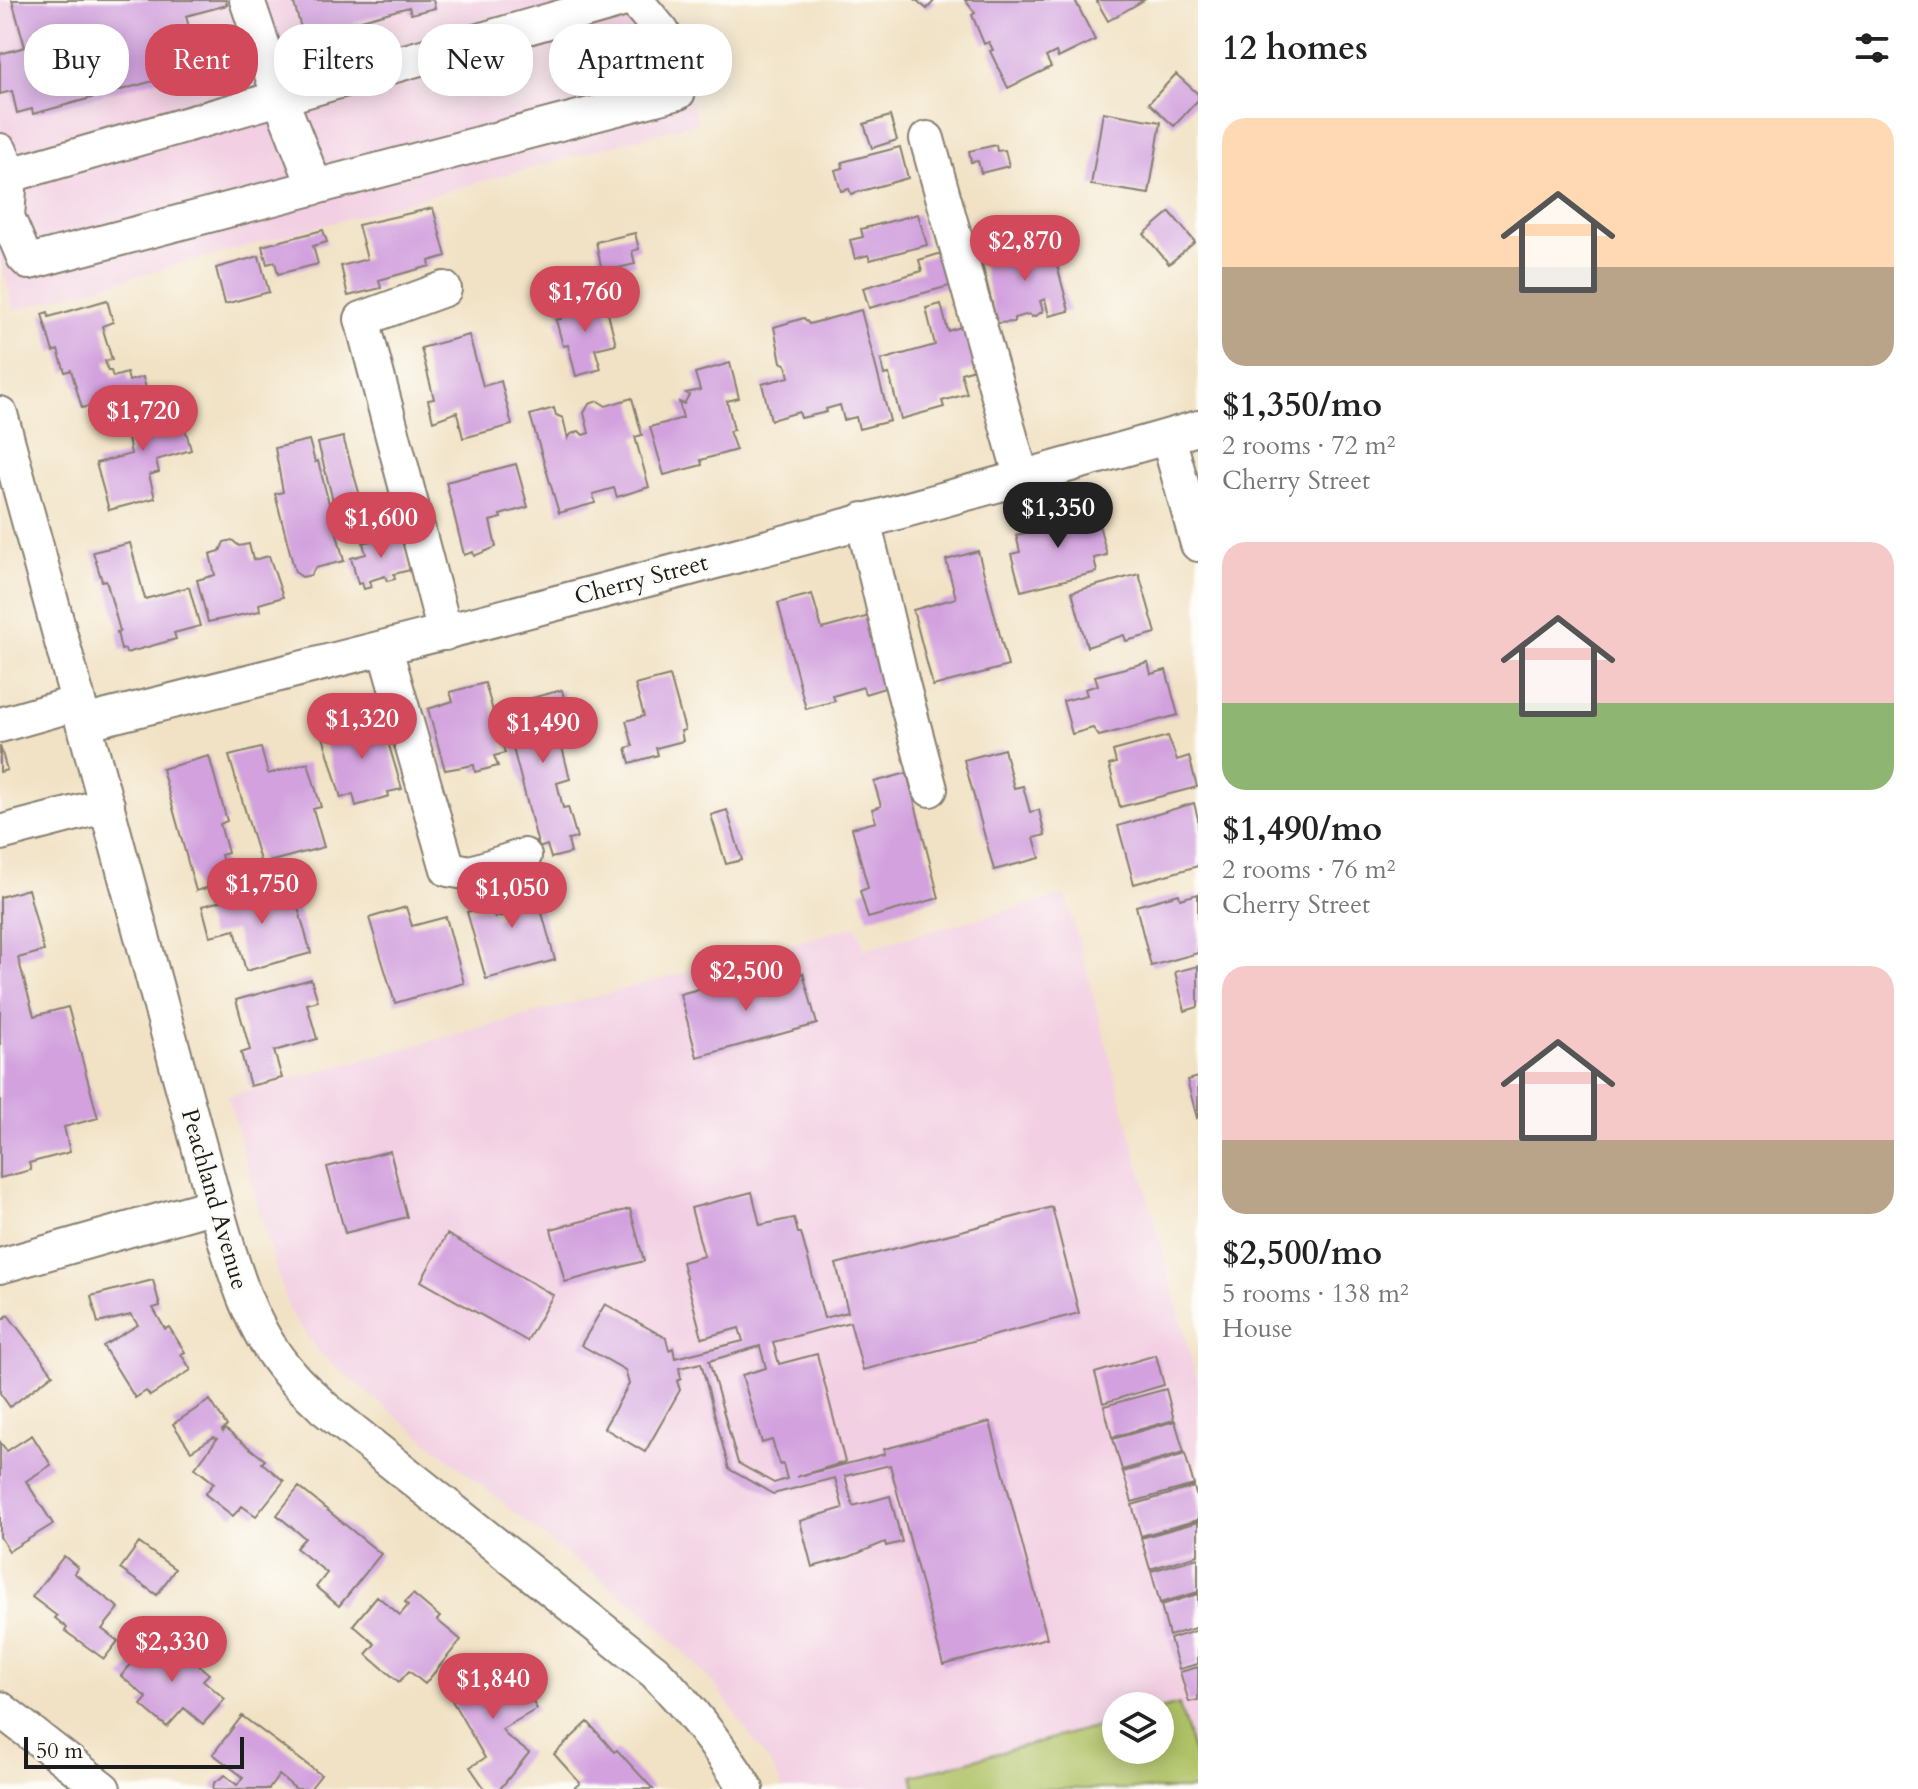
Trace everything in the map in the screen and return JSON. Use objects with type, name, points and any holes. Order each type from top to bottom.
[{"type":"street","points":[[247,0],[280,98],[315,187]]},
{"type":"street","points":[[622,0],[280,98],[5,163],[7,217],[29,262],[678,92],[662,32],[635,0]]},
{"type":"street","points":[[927,139],[1022,479]]},
{"type":"street","points":[[444,289],[362,319],[445,633]]},
{"type":"street","name":"Peachland Avenue","points":[[0,414],[215,1205],[239,1288],[260,1333],[289,1373],[348,1427],[655,1672],[698,1718],[746,1789]]},
{"type":"street","points":[[1183,432],[1198,544]]},
{"type":"street","name":"Cherry Street","points":[[0,725],[80,713],[385,649],[1022,479],[1183,432]]},
{"type":"street","points":[[863,520],[930,789]]},
{"type":"street","points":[[385,649],[448,869],[471,873],[524,856]]},
{"type":"street","points":[[0,833],[107,805]]},
{"type":"street","points":[[0,1266],[215,1205]]},
{"type":"street","points":[[0,1709],[103,1789]]},
{"type":"shaded area","points":[[0,0],[658,0],[666,24],[549,24],[549,96],[689,96],[698,122],[14,310],[0,258]]},
{"type":"shaded area","points":[[1066,895],[1198,1383],[1198,1789],[783,1789],[773,1768],[714,1684],[643,1610],[561,1550],[320,1354],[290,1312],[228,1096],[857,926],[864,949]]},
{"type":"green space","points":[[1179,1704],[1198,1768],[1198,1789],[915,1789],[912,1776],[1102,1725],[1102,1764],[1174,1764],[1174,1705]]},
{"type":"building","points":[[12,0],[226,0],[227,5],[186,16],[188,24],[145,24],[145,83],[129,88],[129,24],[24,24],[24,43]]},
{"type":"building","points":[[293,0],[433,0],[435,8],[411,14],[409,7],[355,24],[300,24]]},
{"type":"building","points":[[916,0],[935,0],[927,9]]},
{"type":"building","points":[[965,0],[1075,0],[1095,40],[1058,58],[1056,52],[1046,57],[1051,67],[1008,88],[990,51],[993,50],[989,42],[984,44],[972,15],[975,13]]},
{"type":"building","points":[[1096,0],[1144,0],[1108,21]]},
{"type":"building","points":[[24,47],[24,96],[99,96],[33,114],[32,109],[17,113],[12,91],[0,94],[0,54]]},
{"type":"building","points":[[1176,74],[1198,94],[1198,100],[1174,126],[1149,103]]},
{"type":"building","points":[[1103,112],[1161,122],[1149,194],[1091,185]]},
{"type":"building","points":[[890,116],[897,140],[872,148],[864,124]]},
{"type":"building","points":[[996,145],[997,151],[1005,150],[1009,166],[981,173],[978,161],[971,162],[969,151]]},
{"type":"building","points":[[900,147],[908,178],[851,194],[849,189],[841,191],[835,170],[843,168],[842,162]]},
{"type":"building","points":[[433,208],[446,256],[429,261],[430,266],[379,280],[381,288],[348,296],[341,266],[367,259],[358,225]]},
{"type":"building","points":[[1170,212],[1195,242],[1169,264],[1144,234]]},
{"type":"building","points":[[918,214],[927,245],[870,260],[868,255],[855,259],[850,240],[863,237],[861,229]]},
{"type":"building","points":[[323,230],[327,242],[313,246],[318,264],[278,274],[275,262],[267,264],[262,246]]},
{"type":"building","points":[[635,233],[639,249],[632,251],[635,264],[614,269],[617,282],[605,285],[596,242]]},
{"type":"building","points":[[1051,242],[1069,311],[1049,316],[1045,299],[1040,301],[1043,311],[1037,315],[1032,317],[1029,314],[1014,318],[1014,322],[997,323],[981,260]]},
{"type":"building","points":[[945,252],[953,285],[869,308],[863,288],[922,271],[919,260]]},
{"type":"building","points":[[259,256],[269,292],[225,304],[216,268]]},
{"type":"building","points":[[583,299],[586,311],[606,306],[616,344],[595,349],[601,369],[576,376],[568,345],[563,346],[556,320],[561,319],[557,306]]},
{"type":"building","points":[[107,300],[113,322],[102,326],[112,360],[105,361],[108,371],[113,377],[127,373],[129,381],[143,377],[146,389],[82,408],[71,370],[65,372],[58,350],[53,352],[42,314],[48,312],[49,317]]},
{"type":"building","points":[[941,304],[948,331],[961,327],[964,337],[969,335],[978,368],[961,373],[967,394],[942,401],[944,407],[901,419],[889,374],[884,375],[881,360],[935,345],[926,308]]},
{"type":"building","points":[[861,310],[890,421],[859,429],[856,417],[844,420],[840,405],[826,409],[827,412],[801,418],[799,412],[771,420],[762,384],[789,377],[786,365],[781,362],[774,327],[804,318],[809,324]]},
{"type":"building","points":[[469,335],[483,386],[501,381],[512,425],[463,438],[457,412],[433,421],[428,400],[434,399],[421,348]]},
{"type":"building","points":[[730,363],[739,398],[727,401],[734,430],[729,431],[736,450],[701,460],[702,465],[664,475],[650,427],[683,418],[679,402],[684,404],[689,395],[686,393],[700,390],[695,373]]},
{"type":"building","points":[[177,398],[191,450],[156,460],[159,472],[149,475],[155,498],[109,510],[96,463],[131,454],[123,412]]},
{"type":"building","points":[[632,398],[642,435],[635,437],[649,487],[617,497],[614,488],[593,494],[595,503],[559,513],[530,415],[554,408],[556,415],[563,418],[568,439],[579,431],[583,435],[589,433],[584,413],[589,404],[598,401],[606,406]]},
{"type":"building","points":[[343,437],[365,513],[338,520],[318,443]]},
{"type":"building","points":[[309,440],[315,462],[318,461],[344,561],[315,568],[311,575],[302,577],[295,572],[275,494],[283,492],[275,448]]},
{"type":"building","points":[[516,464],[528,507],[490,521],[496,547],[474,556],[473,552],[464,555],[446,482]]},
{"type":"building","points":[[1057,510],[1060,523],[1096,513],[1107,555],[1094,558],[1097,572],[1021,591],[1011,554],[1020,552],[1016,535],[1037,530],[1034,516]]},
{"type":"building","points":[[401,533],[410,570],[394,574],[395,579],[387,581],[385,576],[369,581],[371,587],[364,589],[362,583],[358,584],[351,558],[366,554],[363,543]]},
{"type":"building","points":[[232,540],[239,546],[249,544],[253,560],[269,556],[283,597],[259,604],[260,611],[208,622],[197,580],[215,575],[210,554],[220,551],[224,542]]},
{"type":"building","points":[[130,543],[145,599],[189,587],[200,626],[174,633],[176,639],[126,653],[125,649],[121,650],[117,632],[120,631],[106,580],[102,581],[93,552]]},
{"type":"building","points":[[978,551],[1008,666],[933,686],[913,610],[956,598],[946,560]]},
{"type":"building","points":[[1139,574],[1156,633],[1126,641],[1124,635],[1087,647],[1072,592]]},
{"type":"building","points":[[812,594],[822,629],[873,615],[891,686],[865,694],[863,687],[833,696],[835,701],[806,709],[778,603]]},
{"type":"building","points":[[1148,662],[1151,674],[1166,670],[1178,715],[1099,736],[1093,728],[1072,734],[1063,701],[1087,695],[1085,689],[1098,685],[1095,676]]},
{"type":"building","points":[[670,676],[685,730],[681,731],[683,741],[656,748],[658,755],[630,763],[626,748],[633,746],[626,721],[644,716],[635,685]]},
{"type":"building","points":[[485,683],[505,753],[494,756],[498,766],[475,772],[474,765],[445,770],[428,709],[453,701],[450,692]]},
{"type":"building","points":[[562,690],[574,735],[560,739],[570,779],[557,783],[563,808],[568,807],[577,838],[568,840],[571,853],[551,858],[547,845],[539,848],[502,706]]},
{"type":"building","points":[[356,719],[359,729],[382,722],[402,789],[356,806],[353,794],[341,798],[321,730]]},
{"type":"building","points":[[1168,736],[1177,760],[1189,756],[1197,787],[1120,807],[1109,765],[1116,763],[1113,751]]},
{"type":"building","points":[[0,746],[7,770],[0,772]]},
{"type":"building","points":[[261,748],[268,774],[308,763],[321,807],[313,809],[324,847],[261,864],[229,756]]},
{"type":"building","points":[[1004,749],[1014,788],[1023,786],[1030,812],[1039,810],[1045,835],[1034,838],[1040,858],[994,870],[964,760]]},
{"type":"building","points":[[209,756],[227,821],[220,824],[228,853],[221,855],[228,882],[196,891],[162,769]]},
{"type":"building","points":[[907,773],[939,898],[868,918],[860,891],[868,888],[852,828],[876,822],[872,809],[881,806],[874,782]]},
{"type":"building","points":[[1194,803],[1198,819],[1198,866],[1134,884],[1118,826]]},
{"type":"building","points":[[727,810],[742,860],[726,864],[711,815]]},
{"type":"building","points":[[531,873],[555,960],[486,979],[467,912],[491,905],[495,918],[504,915],[495,883]]},
{"type":"building","points":[[291,883],[311,953],[246,971],[235,930],[210,936],[202,906]]},
{"type":"building","points":[[28,889],[44,951],[18,958],[34,1016],[68,1007],[98,1118],[64,1127],[70,1152],[29,1163],[31,1170],[0,1178],[0,897]]},
{"type":"building","points":[[1179,894],[1180,899],[1198,894],[1198,953],[1151,966],[1136,906]]},
{"type":"building","points":[[406,907],[412,926],[446,917],[464,983],[395,1003],[369,918]]},
{"type":"building","points":[[1198,966],[1198,1007],[1185,1011],[1175,972]]},
{"type":"building","points":[[803,973],[817,1024],[697,1057],[680,994],[733,980],[736,991]]},
{"type":"building","points":[[311,979],[318,1001],[307,1004],[317,1039],[274,1051],[282,1078],[250,1086],[241,1053],[250,1050],[236,1000]]},
{"type":"building","points":[[1198,1077],[1198,1117],[1197,1118],[1187,1080]]},
{"type":"building","points":[[390,1151],[407,1217],[345,1233],[327,1167]]},
{"type":"building","points":[[752,1192],[760,1225],[794,1218],[824,1318],[848,1312],[836,1264],[1052,1207],[1079,1313],[863,1370],[850,1322],[773,1342],[779,1364],[817,1354],[845,1462],[796,1477],[885,1454],[884,1449],[990,1422],[1047,1638],[943,1665],[890,1465],[845,1476],[853,1506],[890,1496],[902,1542],[886,1546],[885,1542],[849,1557],[812,1567],[800,1521],[843,1508],[835,1478],[773,1494],[729,1469],[701,1363],[679,1368],[681,1379],[677,1381],[680,1390],[645,1452],[604,1428],[629,1384],[625,1370],[581,1345],[605,1304],[666,1338],[675,1358],[743,1341],[739,1328],[702,1338],[682,1262],[704,1256],[691,1208]],"holes":[[[760,1346],[766,1368],[742,1375],[762,1443],[772,1440],[780,1465],[783,1464],[787,1479],[774,1483],[738,1463],[709,1361]]]},
{"type":"building","points":[[630,1209],[644,1261],[565,1282],[551,1229]]},
{"type":"building","points":[[447,1234],[553,1295],[527,1341],[421,1281]]},
{"type":"building","points":[[153,1280],[160,1306],[153,1308],[165,1329],[169,1327],[185,1352],[181,1354],[191,1370],[150,1396],[146,1391],[135,1398],[103,1346],[138,1325],[131,1315],[98,1323],[91,1296]]},
{"type":"building","points":[[8,1315],[53,1374],[10,1407],[0,1393],[0,1322]]},
{"type":"building","points":[[1156,1355],[1164,1385],[1103,1403],[1095,1373]]},
{"type":"building","points":[[1166,1389],[1174,1420],[1112,1437],[1104,1406]]},
{"type":"building","points":[[210,1400],[227,1426],[222,1430],[223,1432],[225,1429],[265,1460],[262,1463],[284,1481],[256,1516],[242,1506],[233,1516],[205,1494],[214,1483],[195,1468],[217,1439],[214,1437],[191,1451],[173,1424]]},
{"type":"building","points":[[1175,1421],[1184,1452],[1122,1470],[1113,1439]]},
{"type":"building","points":[[32,1435],[51,1465],[26,1481],[53,1524],[9,1551],[0,1537],[0,1442],[7,1451]]},
{"type":"building","points":[[1185,1454],[1194,1485],[1132,1502],[1123,1472]]},
{"type":"building","points":[[299,1487],[381,1554],[339,1606],[316,1587],[327,1573],[296,1548],[305,1538],[277,1515]]},
{"type":"building","points":[[1194,1487],[1198,1520],[1141,1536],[1132,1505]]},
{"type":"building","points":[[1198,1522],[1198,1555],[1150,1569],[1141,1538]]},
{"type":"building","points":[[139,1543],[175,1569],[157,1595],[120,1569]]},
{"type":"building","points":[[64,1556],[78,1568],[74,1573],[119,1608],[102,1629],[118,1641],[104,1659],[65,1631],[67,1628],[55,1618],[57,1616],[32,1597]]},
{"type":"building","points":[[1198,1558],[1198,1592],[1160,1603],[1151,1571]]},
{"type":"building","points":[[413,1594],[461,1640],[425,1684],[409,1671],[399,1682],[366,1654],[375,1644],[353,1625],[377,1596],[400,1615],[408,1605],[405,1602]]},
{"type":"building","points":[[1198,1594],[1198,1627],[1169,1636],[1161,1605]]},
{"type":"building","points":[[1198,1630],[1198,1664],[1179,1669],[1170,1639]]},
{"type":"building","points":[[157,1634],[174,1649],[171,1653],[178,1659],[183,1652],[209,1674],[203,1680],[225,1699],[203,1724],[184,1708],[167,1727],[141,1705],[147,1698],[121,1676]]},
{"type":"building","points":[[512,1665],[537,1709],[502,1729],[529,1753],[500,1789],[485,1789],[470,1767],[485,1758],[443,1685],[468,1671],[476,1685]]},
{"type":"building","points":[[1198,1667],[1198,1700],[1189,1702],[1180,1672]]},
{"type":"building","points":[[242,1716],[321,1775],[310,1789],[296,1789],[279,1775],[269,1789],[213,1789],[214,1783],[225,1775],[237,1785],[243,1777],[213,1754]]},
{"type":"building","points":[[588,1722],[653,1789],[573,1789],[580,1783],[554,1754]]}]
